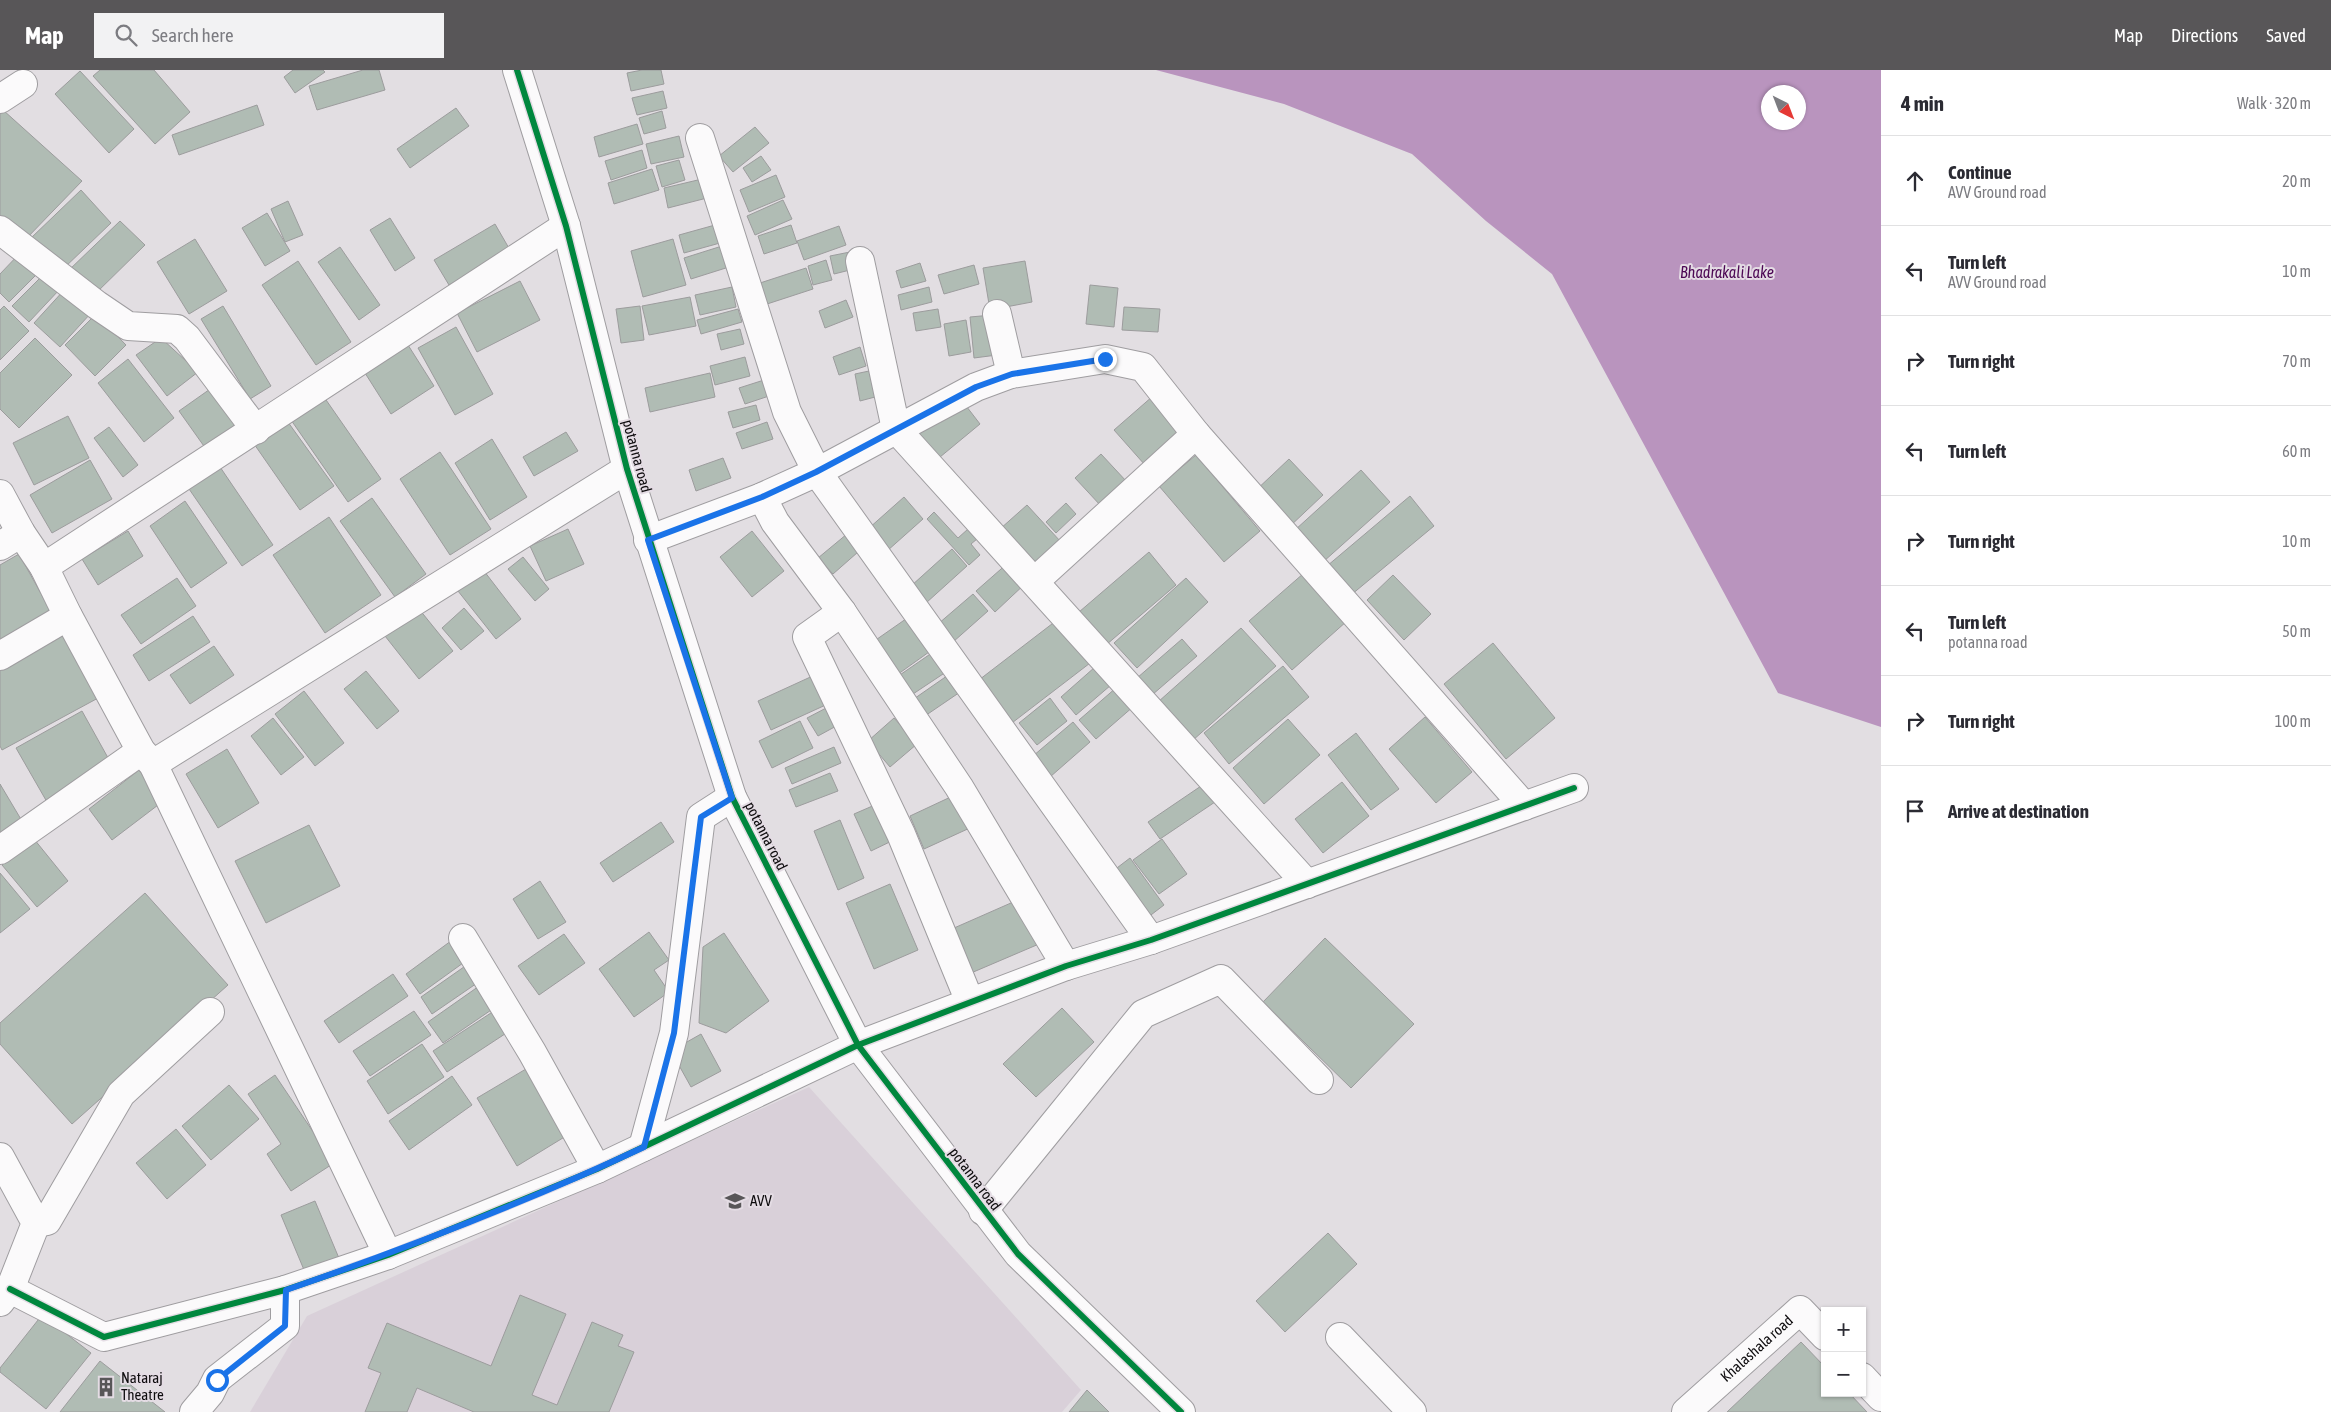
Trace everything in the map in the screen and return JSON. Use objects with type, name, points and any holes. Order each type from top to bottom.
[{"type":"street","name":"potanna road","points":[[518,70],[566,226],[627,469],[648,540],[732,798],[858,1045],[983,1211],[1018,1254],[1182,1412]]},
{"type":"street","points":[[0,99],[23,84]]},
{"type":"street","points":[[700,138],[787,412],[816,472],[1151,940]]},
{"type":"street","points":[[44,567],[566,226]]},
{"type":"street","points":[[0,230],[97,305],[128,326],[177,329],[187,338],[256,430]]},
{"type":"street","points":[[860,260],[896,429],[1307,884]]},
{"type":"street","points":[[997,314],[1012,374]]},
{"type":"street","points":[[648,540],[762,497],[816,472],[976,387],[1012,374],[1105,359],[1143,368],[1196,434],[1524,806]]},
{"type":"street","points":[[1035,581],[1196,434]]},
{"type":"street","points":[[0,850],[147,758],[627,469]]},
{"type":"street","points":[[0,494],[10,539],[44,567],[68,616],[147,758],[388,1255]]},
{"type":"street","points":[[762,497],[775,522],[842,612],[959,787],[1066,966]]},
{"type":"street","points":[[842,612],[807,637],[901,834],[970,1002]]},
{"type":"street","points":[[0,656],[68,616]]},
{"type":"street","points":[[36,1223],[5,1295],[104,1337],[286,1290],[388,1255],[597,1169],[858,1045],[1066,966],[1151,940],[1574,788]]},
{"type":"street","points":[[644,1147],[674,1033],[701,817],[732,798]]},
{"type":"street","points":[[464,938],[532,1052],[597,1169]]},
{"type":"street","points":[[983,1211],[1143,1014],[1221,979],[1319,1080]]},
{"type":"street","points":[[36,1223],[47,1221],[120,1094],[210,1012]]},
{"type":"street","points":[[0,1157],[36,1223]]},
{"type":"street","points":[[194,1412],[210,1393],[217,1380],[285,1326],[286,1290]]},
{"type":"street","name":"Khalashala road","points":[[1686,1412],[1800,1310],[1821,1332]]},
{"type":"street","points":[[1340,1337],[1412,1412]]},
{"type":"street","points":[[1866,1381],[1881,1398]]},
{"type":"shaded area","name":"AVV","points":[[809,1087],[1081,1390],[1062,1412],[250,1412],[307,1316]]},
{"type":"water","name":"Bhadrakali Lake","points":[[1156,70],[1881,70],[1881,727],[1778,693],[1552,274],[1486,221],[1412,154],[1284,104]]},
{"type":"building","points":[[100,70],[154,70],[190,112],[155,144],[93,76]]},
{"type":"building","points":[[293,70],[323,70],[325,72],[295,93],[284,77]]},
{"type":"building","points":[[363,70],[379,70],[385,90],[317,110],[309,86]]},
{"type":"building","points":[[642,70],[661,70],[664,84],[631,91],[627,73]]},
{"type":"building","points":[[80,71],[134,129],[109,153],[55,94]]},
{"type":"building","points":[[663,91],[667,108],[637,115],[632,98]]},
{"type":"building","points":[[257,105],[264,125],[179,155],[172,135]]},
{"type":"building","points":[[456,108],[469,126],[410,168],[397,149]]},
{"type":"building","points":[[3,110],[82,181],[24,241],[0,218],[0,112]]},
{"type":"building","points":[[662,111],[666,128],[644,134],[639,118]]},
{"type":"building","points":[[637,124],[643,144],[599,157],[594,137]]},
{"type":"building","points":[[755,127],[769,143],[733,172],[719,156]]},
{"type":"building","points":[[679,136],[684,157],[651,164],[646,144]]},
{"type":"building","points":[[642,150],[647,168],[611,180],[605,161]]},
{"type":"building","points":[[761,156],[771,170],[752,182],[743,168]]},
{"type":"building","points":[[679,160],[685,180],[662,187],[656,166]]},
{"type":"building","points":[[652,169],[659,190],[614,204],[608,183]]},
{"type":"building","points":[[776,175],[785,197],[749,212],[740,190]]},
{"type":"building","points":[[702,179],[707,198],[668,208],[664,188]]},
{"type":"building","points":[[81,190],[111,223],[62,270],[31,238]]},
{"type":"building","points":[[783,200],[792,219],[755,235],[747,216]]},
{"type":"building","points":[[288,201],[303,235],[285,242],[271,209]]},
{"type":"building","points":[[267,213],[290,251],[265,266],[242,228]]},
{"type":"building","points":[[390,218],[415,258],[395,271],[370,230]]},
{"type":"building","points":[[120,221],[145,245],[93,296],[68,271]]},
{"type":"building","points":[[495,224],[510,250],[449,285],[434,260]]},
{"type":"building","points":[[715,225],[720,243],[684,253],[679,235]]},
{"type":"building","points":[[791,225],[797,243],[764,254],[758,236]]},
{"type":"building","points":[[839,226],[846,245],[804,260],[797,241]]},
{"type":"building","points":[[195,239],[227,291],[189,314],[157,262]]},
{"type":"building","points":[[673,239],[686,285],[643,297],[631,251]]},
{"type":"building","points":[[722,246],[729,267],[691,279],[684,258]]},
{"type":"building","points":[[340,247],[380,305],[359,320],[318,262]]},
{"type":"building","points":[[21,252],[40,271],[9,302],[0,293],[0,274]]},
{"type":"building","points":[[850,252],[854,269],[834,274],[830,256]]},
{"type":"building","points":[[826,260],[832,280],[813,285],[808,266]]},
{"type":"building","points":[[298,261],[351,342],[316,365],[262,285]]},
{"type":"building","points":[[1025,261],[1032,302],[990,310],[983,268]]},
{"type":"building","points":[[920,263],[926,281],[901,288],[896,271]]},
{"type":"building","points":[[974,265],[979,284],[944,294],[938,275]]},
{"type":"building","points":[[806,268],[813,289],[764,305],[757,284]]},
{"type":"building","points":[[44,274],[60,289],[29,322],[12,306]]},
{"type":"building","points":[[520,281],[540,320],[477,352],[457,313]]},
{"type":"building","points":[[1090,285],[1118,288],[1114,327],[1086,324]]},
{"type":"building","points":[[732,287],[736,307],[700,315],[695,295]]},
{"type":"building","points":[[929,287],[932,302],[901,310],[898,295]]},
{"type":"building","points":[[65,289],[91,313],[60,347],[34,323]]},
{"type":"building","points":[[690,297],[696,326],[649,335],[642,306]]},
{"type":"building","points":[[846,300],[853,317],[825,328],[819,311]]},
{"type":"building","points":[[4,306],[29,331],[0,360],[0,310]]},
{"type":"building","points":[[223,306],[271,386],[250,399],[201,319]]},
{"type":"building","points":[[640,306],[644,340],[621,343],[616,309]]},
{"type":"building","points":[[1124,307],[1160,309],[1158,332],[1122,330]]},
{"type":"building","points":[[738,309],[742,322],[701,334],[697,320]]},
{"type":"building","points":[[938,309],[941,327],[916,331],[913,313]]},
{"type":"building","points":[[96,314],[126,345],[95,376],[65,345]]},
{"type":"building","points":[[992,315],[997,355],[974,358],[970,317]]},
{"type":"building","points":[[966,320],[971,352],[949,356],[944,324]]},
{"type":"building","points":[[456,327],[493,394],[455,415],[418,348]]},
{"type":"building","points":[[740,329],[744,344],[721,350],[717,334]]},
{"type":"building","points":[[35,338],[72,375],[19,428],[0,409],[0,373]]},
{"type":"building","points":[[161,338],[198,372],[167,396],[136,355]]},
{"type":"building","points":[[408,345],[434,386],[391,414],[365,373]]},
{"type":"building","points":[[860,347],[866,366],[839,375],[833,357]]},
{"type":"building","points":[[745,357],[750,376],[715,385],[710,366]]},
{"type":"building","points":[[128,359],[174,418],[144,442],[98,383]]},
{"type":"building","points":[[869,371],[875,397],[860,401],[855,374]]},
{"type":"building","points":[[710,373],[715,397],[650,412],[645,388]]},
{"type":"building","points":[[764,380],[769,396],[745,404],[739,388]]},
{"type":"building","points":[[213,387],[240,424],[206,449],[179,411]]},
{"type":"building","points":[[1153,396],[1184,431],[1145,465],[1114,430]]},
{"type":"building","points":[[324,397],[381,479],[348,502],[291,420]]},
{"type":"building","points":[[960,398],[980,424],[934,462],[913,436]]},
{"type":"building","points":[[756,405],[760,420],[733,428],[728,412]]},
{"type":"building","points":[[68,416],[89,458],[34,485],[13,443]]},
{"type":"building","points":[[285,418],[334,486],[300,510],[252,441]]},
{"type":"building","points":[[767,422],[773,439],[742,449],[736,433]]},
{"type":"building","points":[[109,427],[138,465],[123,477],[94,438]]},
{"type":"building","points":[[566,432],[578,451],[534,476],[523,457]]},
{"type":"building","points":[[492,439],[527,497],[490,520],[455,463]]},
{"type":"building","points":[[440,452],[491,529],[450,555],[400,479]]},
{"type":"building","points":[[1101,454],[1127,482],[1101,506],[1075,478]]},
{"type":"building","points":[[1196,455],[1260,531],[1224,562],[1159,486]]},
{"type":"building","points":[[723,458],[731,478],[696,491],[689,470]]},
{"type":"building","points":[[1289,459],[1323,495],[1287,529],[1253,493]]},
{"type":"building","points":[[90,460],[112,499],[52,533],[30,495]]},
{"type":"building","points":[[218,464],[273,545],[242,566],[187,486]]},
{"type":"building","points":[[1361,470],[1390,502],[1323,562],[1295,530]]},
{"type":"building","points":[[1410,496],[1434,526],[1351,595],[1327,566]]},
{"type":"building","points":[[904,497],[923,519],[887,551],[868,529]]},
{"type":"building","points":[[372,498],[426,574],[395,597],[340,521]]},
{"type":"building","points":[[185,501],[227,563],[191,588],[150,526]]},
{"type":"building","points":[[1066,503],[1076,514],[1056,533],[1046,522]]},
{"type":"building","points":[[1027,505],[1061,542],[1035,567],[1000,529]]},
{"type":"building","points":[[934,512],[958,538],[968,529],[977,539],[971,544],[980,555],[969,565],[927,519]]},
{"type":"building","points":[[329,517],[381,595],[325,633],[273,555]]},
{"type":"building","points":[[568,529],[584,564],[546,581],[530,546]]},
{"type":"building","points":[[853,529],[866,545],[833,574],[818,558]]},
{"type":"building","points":[[128,531],[143,556],[98,585],[82,559]]},
{"type":"building","points":[[752,531],[784,571],[752,597],[720,557]]},
{"type":"building","points":[[952,549],[967,566],[926,603],[911,586]]},
{"type":"building","points":[[1149,552],[1176,585],[1106,645],[1079,612]]},
{"type":"building","points":[[19,554],[54,617],[0,648],[0,565]]},
{"type":"building","points":[[523,557],[549,589],[535,601],[508,569]]},
{"type":"building","points":[[1009,562],[1027,582],[995,612],[976,591]]},
{"type":"building","points":[[484,571],[521,619],[496,639],[458,591]]},
{"type":"building","points":[[1304,573],[1347,621],[1292,670],[1249,621]]},
{"type":"building","points":[[1393,575],[1431,614],[1404,640],[1367,600]]},
{"type":"building","points":[[177,578],[196,606],[141,644],[121,615]]},
{"type":"building","points":[[1186,578],[1208,602],[1137,668],[1114,643]]},
{"type":"building","points":[[973,594],[988,611],[953,642],[938,624]]},
{"type":"building","points":[[464,608],[484,631],[461,650],[442,628]]},
{"type":"building","points":[[419,609],[453,651],[419,679],[385,636]]},
{"type":"building","points":[[913,614],[936,647],[894,677],[870,644]]},
{"type":"building","points":[[193,616],[210,642],[149,681],[133,655]]},
{"type":"building","points":[[1061,617],[1094,660],[1008,726],[975,683]]},
{"type":"building","points":[[1241,628],[1276,666],[1192,741],[1158,702]]},
{"type":"building","points":[[65,632],[100,697],[2,750],[0,746],[0,666]]},
{"type":"building","points":[[1182,639],[1197,656],[1152,695],[1137,678]]},
{"type":"building","points":[[1493,643],[1555,718],[1506,759],[1444,684]]},
{"type":"building","points":[[214,646],[234,675],[190,704],[170,675]]},
{"type":"building","points":[[939,648],[952,668],[907,698],[894,679]]},
{"type":"building","points":[[1283,666],[1309,697],[1229,764],[1204,733]]},
{"type":"building","points":[[1095,667],[1111,685],[1076,715],[1061,697]]},
{"type":"building","points":[[366,671],[399,711],[377,729],[344,689]]},
{"type":"building","points":[[954,671],[966,688],[919,720],[908,703]]},
{"type":"building","points":[[817,674],[830,703],[771,730],[758,701]]},
{"type":"building","points":[[1117,687],[1134,706],[1096,739],[1079,720]]},
{"type":"building","points":[[304,691],[344,743],[315,766],[275,714]]},
{"type":"building","points":[[1050,698],[1067,721],[1037,745],[1019,723]]},
{"type":"building","points":[[830,706],[840,724],[818,736],[807,718]]},
{"type":"building","points":[[82,711],[112,765],[47,802],[16,748]]},
{"type":"building","points":[[1425,717],[1472,772],[1436,803],[1389,749]]},
{"type":"building","points":[[273,718],[304,757],[281,775],[251,736]]},
{"type":"building","points":[[894,718],[917,744],[890,767],[868,741]]},
{"type":"building","points":[[1288,719],[1320,755],[1264,804],[1233,768]]},
{"type":"building","points":[[800,721],[813,748],[772,768],[759,741]]},
{"type":"building","points":[[1073,722],[1090,742],[1050,777],[1033,756]]},
{"type":"building","points":[[1356,733],[1399,789],[1371,810],[1328,755]]},
{"type":"building","points":[[834,747],[841,763],[792,784],[785,768]]},
{"type":"building","points":[[227,749],[259,803],[218,828],[186,774]]},
{"type":"building","points":[[139,770],[162,802],[112,840],[89,809]]},
{"type":"building","points":[[830,773],[838,791],[796,807],[789,790]]},
{"type":"building","points":[[1342,782],[1369,816],[1323,853],[1295,819]]},
{"type":"building","points":[[0,784],[22,821],[0,834]]},
{"type":"building","points":[[1204,784],[1215,802],[1160,839],[1148,822]]},
{"type":"building","points":[[957,794],[972,827],[924,849],[910,816]]},
{"type":"building","points":[[884,801],[900,837],[871,851],[854,814]]},
{"type":"building","points":[[840,820],[864,878],[838,890],[814,831]]},
{"type":"building","points":[[661,822],[674,842],[613,882],[600,863]]},
{"type":"building","points":[[309,825],[340,886],[266,923],[235,861]]},
{"type":"building","points":[[34,839],[68,881],[37,907],[2,865]]},
{"type":"building","points":[[1162,839],[1187,874],[1159,894],[1133,860]]},
{"type":"building","points":[[1130,858],[1164,905],[1143,921],[1109,874]]},
{"type":"building","points":[[0,873],[30,909],[0,933]]},
{"type":"building","points":[[540,881],[566,922],[538,939],[513,899]]},
{"type":"building","points":[[890,884],[918,950],[874,969],[846,903]]},
{"type":"building","points":[[145,893],[228,985],[72,1124],[0,1044],[0,1023]]},
{"type":"building","points":[[1020,899],[1039,944],[964,976],[945,932]]},
{"type":"building","points":[[649,932],[669,960],[654,970],[669,992],[634,1017],[599,969]]},
{"type":"building","points":[[724,933],[769,1001],[726,1033],[699,1023],[703,947]]},
{"type":"building","points":[[564,934],[585,963],[539,995],[518,966]]},
{"type":"building","points":[[455,938],[470,958],[420,994],[406,974]]},
{"type":"building","points":[[1325,938],[1414,1024],[1351,1088],[1263,1002]]},
{"type":"building","points":[[471,962],[483,979],[432,1014],[421,997]]},
{"type":"building","points":[[393,974],[408,996],[339,1043],[324,1021]]},
{"type":"building","points":[[482,984],[497,1006],[443,1043],[428,1022]]},
{"type":"building","points":[[500,1007],[514,1028],[447,1072],[433,1051]]},
{"type":"building","points":[[1062,1008],[1094,1042],[1036,1097],[1003,1064]]},
{"type":"building","points":[[414,1011],[431,1035],[370,1076],[353,1051]]},
{"type":"building","points":[[701,1034],[721,1071],[691,1087],[671,1051]]},
{"type":"building","points":[[422,1044],[444,1077],[388,1114],[367,1081]]},
{"type":"building","points":[[531,1066],[571,1133],[517,1166],[477,1098]]},
{"type":"building","points":[[275,1075],[334,1163],[291,1191],[267,1154],[281,1144],[248,1094]]},
{"type":"building","points":[[452,1076],[472,1105],[409,1150],[389,1121]]},
{"type":"building","points":[[229,1085],[259,1119],[211,1160],[182,1126]]},
{"type":"building","points":[[176,1129],[206,1165],[167,1199],[136,1163]]},
{"type":"building","points":[[315,1201],[341,1263],[307,1277],[281,1215]]},
{"type":"building","points":[[1328,1233],[1357,1264],[1285,1332],[1256,1301]]},
{"type":"building","points":[[520,1295],[566,1314],[532,1395],[557,1405],[592,1322],[623,1335],[618,1346],[634,1352],[609,1412],[474,1412],[417,1388],[407,1412],[365,1412],[381,1373],[368,1368],[387,1323],[491,1366]]},
{"type":"building","points":[[42,1315],[91,1353],[46,1409],[0,1372],[0,1368]]},
{"type":"building","points":[[1801,1342],[1821,1363],[1821,1397],[1853,1397],[1867,1412],[1727,1412]]},
{"type":"building","name":"Nataraj Theatre","points":[[100,1361],[165,1412],[60,1412]]},
{"type":"building","points":[[1087,1390],[1109,1412],[1069,1412]]},
{"type":"cycle path","points":[[517,70],[566,226],[627,469],[732,797],[858,1045],[1018,1254],[1181,1412]]},
{"type":"cycle path","points":[[10,1289],[104,1337],[285,1290],[388,1255],[597,1169],[858,1045],[1066,966],[1151,940],[1574,788]]},
{"type":"place","name":"AVV","points":[[735,1201]]},
{"type":"place","name":"Nataraj Theatre","points":[[106,1387]]},
{"type":"route","points":[[217,1380],[285,1326],[286,1290],[388,1255],[597,1169],[644,1147],[674,1033],[701,817],[732,798],[648,540],[762,497],[816,472],[976,387],[1012,374],[1105,359]]}]
